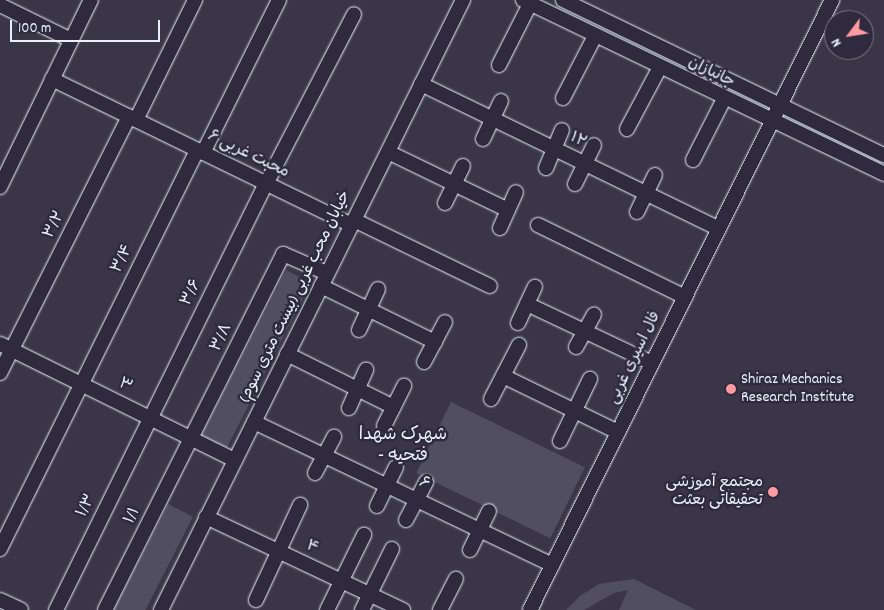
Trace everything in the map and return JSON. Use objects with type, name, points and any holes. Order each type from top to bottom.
[{"type":"street","points":[[3,0],[0,5],[71,40]]},
{"type":"street","points":[[0,187],[91,0]]},
{"type":"street","name":"۳/۲","points":[[0,373],[6,347],[133,118],[195,0]]},
{"type":"street","name":"۳/۴","points":[[0,549],[81,384],[279,0]]},
{"type":"street","name":"خیابان محب غربی (بیست متری سوم)","points":[[160,610],[463,0]]},
{"type":"street","name":"جانبازان","points":[[563,0],[779,106],[884,155]]},
{"type":"street","name":"فال اسیری غربی","points":[[530,610],[832,0]]},
{"type":"street","points":[[499,65],[527,2]]},
{"type":"street","name":"جانبازان","points":[[527,2],[724,99],[884,174]]},
{"type":"street","name":"۳/۶","points":[[150,418],[266,184],[354,14]]},
{"type":"street","points":[[563,98],[595,36]]},
{"type":"street","points":[[627,129],[660,67]]},
{"type":"street","name":"محبت غربی ۶","points":[[52,79],[266,184],[490,286]]},
{"type":"street","name":"۱۲","points":[[421,84],[719,229]]},
{"type":"street","points":[[692,160],[724,99]]},
{"type":"street","points":[[483,139],[501,101]]},
{"type":"street","points":[[546,168],[562,130]]},
{"type":"street","points":[[575,184],[594,145]]},
{"type":"street","points":[[388,152],[508,210]]},
{"type":"street","points":[[445,203],[463,166]]},
{"type":"street","points":[[637,212],[655,175]]},
{"type":"street","points":[[500,228],[516,192]]},
{"type":"street","points":[[538,225],[685,297]]},
{"type":"street","name":"۳/۸","points":[[192,438],[283,254],[324,280]]},
{"type":"street","points":[[324,280],[368,309],[435,342]]},
{"type":"street","points":[[518,323],[535,287]]},
{"type":"street","points":[[359,330],[378,289]]},
{"type":"street","points":[[527,304],[652,363]]},
{"type":"street","points":[[576,347],[594,315]]},
{"type":"street","points":[[424,362],[444,322]]},
{"type":"street","points":[[491,399],[519,345]]},
{"type":"street","name":"۳","points":[[6,347],[235,460]]},
{"type":"street","points":[[287,354],[394,407]]},
{"type":"street","points":[[349,408],[366,370]]},
{"type":"street","points":[[503,376],[618,432]]},
{"type":"street","points":[[560,441],[590,379]]},
{"type":"street","points":[[384,426],[404,386]]},
{"type":"street","name":"۱/۳","points":[[56,610],[150,418]]},
{"type":"street","name":"۶","points":[[254,422],[552,565]]},
{"type":"street","points":[[315,473],[334,437]]},
{"type":"street","name":"۱/۱","points":[[105,610],[192,438]]},
{"type":"street","points":[[377,506],[396,467]]},
{"type":"street","points":[[406,520],[426,482]]},
{"type":"street","points":[[256,600],[300,504]]},
{"type":"street","points":[[470,550],[489,511]]},
{"type":"street","name":"۴","points":[[206,517],[403,610]]},
{"type":"street","points":[[327,610],[364,535]]},
{"type":"street","points":[[362,610],[392,549]]},
{"type":"street","points":[[440,610],[456,578]]},
{"type":"street","points":[[0,600],[21,610]]},
{"type":"shaded area","points":[[286,270],[311,283],[227,448],[202,436]]},
{"type":"shaded area","points":[[451,402],[585,467],[550,538],[416,473]]},
{"type":"shaded area","points":[[168,504],[193,517],[145,610],[114,610]]},
{"type":"shaded area","points":[[634,579],[696,610],[619,610],[628,590],[614,593],[584,610],[566,610],[580,596],[599,584]]},
{"type":"place","name":"Shiraz Mechanics Research Institute","points":[[731,389]]},
{"type":"place","name":"مجتمع آموزشی تحقیقاتی بعثت","points":[[773,492]]},
{"type":"district","name":"شهرک شهدا - فتحیه","points":[[403,447]]}]
